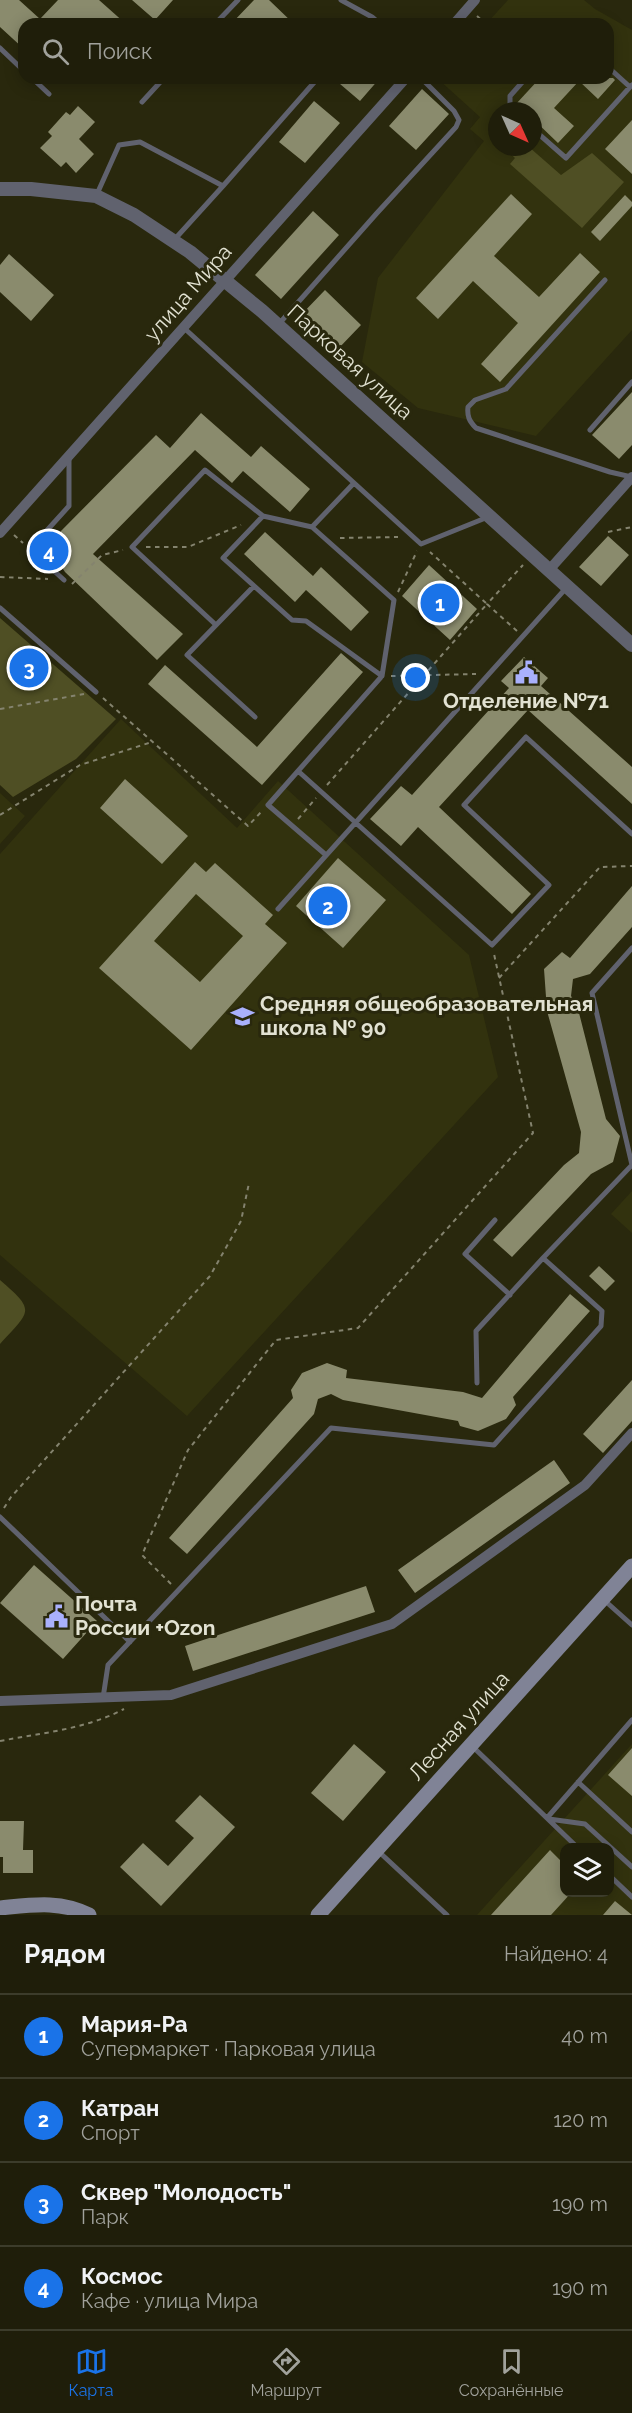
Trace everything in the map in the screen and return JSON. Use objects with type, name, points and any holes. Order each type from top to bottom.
[{"type":"main road","name":"Лесная улица","points":[[318,1915],[632,1566]]},
{"type":"main road","points":[[0,1908],[39,1904],[61,1905],[89,1915]]},
{"type":"street","points":[[459,18],[475,0]]},
{"type":"street","name":"улица Мира","points":[[2,530],[401,84]]},
{"type":"street","name":"Парковая улица","points":[[0,189],[31,189],[96,196],[134,215],[174,240],[225,279],[632,645]]},
{"type":"street","points":[[549,570],[632,477]]},
{"type":"street","points":[[0,1701],[171,1695],[392,1623],[585,1485],[632,1433]]},
{"type":"lane","points":[[221,18],[238,0]]},
{"type":"lane","points":[[341,0],[372,17]]},
{"type":"lane","points":[[0,48],[18,65]]},
{"type":"lane","points":[[542,137],[566,158],[631,86],[614,72]]},
{"type":"lane","points":[[38,84],[49,94]]},
{"type":"lane","points":[[142,102],[158,84]]},
{"type":"lane","points":[[174,240],[313,84]]},
{"type":"lane","points":[[278,326],[377,213],[456,128],[459,120],[454,111],[427,84]]},
{"type":"lane","points":[[510,102],[510,96],[521,84]]},
{"type":"lane","points":[[96,196],[119,145],[140,142],[223,186]]},
{"type":"lane","points":[[605,280],[506,389],[475,400],[468,406],[467,414],[470,422],[476,428],[610,472],[632,477]]},
{"type":"lane","points":[[184,328],[421,544],[489,516]]},
{"type":"lane","points":[[590,429],[632,382]]},
{"type":"lane","points":[[64,580],[30,549],[69,506],[69,457]]},
{"type":"lane","points":[[216,625],[132,547],[205,470],[263,516],[312,527],[394,600],[382,676],[268,805],[326,855]]},
{"type":"lane","points":[[312,527],[354,483]]},
{"type":"lane","points":[[263,516],[223,558],[292,620],[306,621],[382,676]]},
{"type":"lane","points":[[254,586],[187,655],[255,717]]},
{"type":"lane","points":[[278,909],[567,587]]},
{"type":"lane","points":[[0,608],[96,693]]},
{"type":"lane","points":[[298,771],[492,945],[549,885],[464,805],[526,736],[632,834]]},
{"type":"lane","points":[[477,1383],[476,1331],[632,1165],[592,993],[632,948]]},
{"type":"lane","points":[[495,1220],[465,1254],[510,1295]]},
{"type":"lane","points":[[103,1698],[108,1665],[331,1428],[494,1445],[601,1326],[602,1311],[543,1258]]},
{"type":"lane","points":[[0,1516],[130,1642]]},
{"type":"lane","points":[[603,1599],[632,1625]]},
{"type":"lane","points":[[547,1818],[632,1719]]},
{"type":"lane","points":[[471,1745],[573,1843]]},
{"type":"lane","points":[[578,1782],[632,1832]]},
{"type":"lane","points":[[547,1818],[585,1824],[632,1867]]},
{"type":"lane","points":[[376,1849],[447,1915]]},
{"type":"lane","points":[[614,1881],[632,1897]]},
{"type":"path","points":[[474,14],[479,18]]},
{"type":"path","points":[[608,532],[632,526]]},
{"type":"path","points":[[2,530],[30,549]]},
{"type":"path","points":[[339,538],[414,537]]},
{"type":"path","points":[[394,600],[421,544],[523,637]]},
{"type":"path","points":[[292,825],[525,563]]},
{"type":"path","points":[[382,676],[489,673]]},
{"type":"path","points":[[0,709],[96,693],[248,826],[268,805]]},
{"type":"path","points":[[0,815],[80,765],[152,742]]},
{"type":"path","points":[[499,978],[600,867],[632,866]]},
{"type":"path","points":[[178,1591],[142,1555],[188,1450],[276,1340],[358,1328],[533,1133],[492,945]]},
{"type":"path","points":[[0,1516],[11,1497],[210,1276],[241,1221],[249,1183]]},
{"type":"path","points":[[0,1741],[67,1729],[107,1718],[125,1709]]},
{"type":"shaded area","points":[[508,0],[584,0],[611,18],[492,18]]},
{"type":"shaded area","points":[[614,20],[632,30],[632,330],[536,436],[418,408],[362,362],[378,278],[484,141],[470,129],[480,117],[444,84],[614,84]]},
{"type":"shaded area","points":[[592,153],[624,182],[582,228],[510,164],[515,158],[513,156],[539,156],[561,175]]},
{"type":"shaded area","points":[[0,618],[116,719],[76,759],[13,797],[0,785]]},
{"type":"shaded area","name":"Средняя общеобразовательная школа № 90","points":[[121,719],[237,828],[278,781],[469,955],[498,1077],[187,1416],[0,1255],[0,854]]},
{"type":"shaded area","points":[[0,793],[25,816],[0,844]]},
{"type":"shaded area","points":[[632,1191],[632,1233],[611,1214]]},
{"type":"shaded area","points":[[0,1280],[20,1298],[25,1311],[18,1324],[0,1344]]},
{"type":"shaded area","points":[[632,1744],[632,1915],[477,1915]]},
{"type":"building","points":[[0,0],[19,0],[39,18],[18,18],[18,44],[0,27]]},
{"type":"building","points":[[58,0],[99,0],[119,18],[41,18]]},
{"type":"building","points":[[132,0],[173,0],[157,18],[153,18]]},
{"type":"building","points":[[254,0],[269,0],[288,18],[237,18]]},
{"type":"building","points":[[340,84],[375,84],[360,101]]},
{"type":"building","points":[[534,84],[576,84],[554,108],[574,126],[558,143],[542,128],[542,102],[518,102]]},
{"type":"building","points":[[582,84],[611,84],[598,99]]},
{"type":"building","points":[[422,89],[449,114],[416,150],[389,126]]},
{"type":"building","points":[[314,101],[340,123],[305,163],[279,142]]},
{"type":"building","points":[[78,106],[95,122],[79,139],[94,154],[76,173],[66,162],[61,167],[40,148],[52,136],[48,132],[66,112],[70,115]]},
{"type":"building","points":[[632,120],[632,174],[605,149]]},
{"type":"building","points":[[511,194],[532,214],[494,256],[539,297],[580,253],[600,272],[500,382],[481,364],[518,323],[473,281],[438,319],[416,298]]},
{"type":"building","points":[[625,195],[632,202],[632,206],[600,241],[591,232]]},
{"type":"building","points":[[313,211],[339,235],[281,299],[255,275]]},
{"type":"building","points":[[9,254],[54,295],[31,321],[0,292],[0,265]]},
{"type":"building","points":[[325,290],[361,325],[337,350],[300,316]]},
{"type":"building","points":[[632,392],[632,445],[619,459],[592,435]]},
{"type":"building","points":[[201,413],[251,457],[261,446],[310,489],[290,512],[243,471],[232,483],[195,450],[93,554],[183,634],[157,660],[65,572],[52,553],[61,531],[156,435],[170,448]]},
{"type":"building","points":[[265,532],[313,576],[321,567],[369,612],[351,631],[306,590],[295,602],[244,554]]},
{"type":"building","points":[[608,536],[629,555],[601,586],[579,567]]},
{"type":"building","points":[[429,565],[477,609],[450,640],[402,596]]},
{"type":"building","points":[[341,653],[363,672],[262,785],[148,684],[165,665],[257,747]]},
{"type":"building","points":[[524,657],[548,678],[541,686],[632,767],[632,804],[528,710],[439,807],[531,894],[512,914],[418,827],[401,846],[370,819],[401,786],[412,795],[509,688],[501,681]]},
{"type":"building","points":[[125,779],[188,836],[162,864],[100,808]]},
{"type":"building","points":[[338,858],[386,900],[343,948],[296,906]]},
{"type":"building","points":[[195,862],[206,872],[215,863],[273,915],[265,924],[287,943],[191,1050],[99,968]],"holes":[[[196,894],[243,936],[200,982],[154,941]]]},
{"type":"building","points":[[632,886],[632,927],[590,974],[573,979],[571,996],[577,1005],[606,1119],[620,1136],[613,1162],[591,1174],[512,1257],[493,1240],[564,1165],[579,1153],[581,1132],[547,1011],[544,969],[562,952],[570,958]]},
{"type":"building","points":[[599,1266],[615,1281],[605,1291],[589,1276]]},
{"type":"building","points":[[570,1294],[590,1311],[513,1397],[516,1405],[506,1419],[478,1431],[460,1426],[458,1421],[343,1400],[331,1394],[318,1399],[314,1414],[187,1554],[169,1538],[293,1398],[291,1390],[302,1373],[327,1363],[347,1370],[346,1378],[463,1392],[482,1398]]},
{"type":"building","points":[[632,1380],[632,1421],[603,1453],[583,1434]]},
{"type":"building","points":[[554,1460],[570,1483],[415,1593],[398,1570]]},
{"type":"building","points":[[34,1565],[97,1621],[63,1659],[0,1603]]},
{"type":"building","points":[[366,1586],[375,1612],[193,1671],[185,1646]]},
{"type":"building","points":[[354,1744],[386,1772],[343,1821],[311,1793]]},
{"type":"building","points":[[632,1748],[632,1796],[608,1775]]},
{"type":"building","points":[[200,1795],[235,1827],[161,1906],[120,1867],[143,1843],[168,1866],[194,1838],[175,1821]]},
{"type":"building","points":[[0,1821],[24,1821],[23,1850],[33,1850],[33,1873],[3,1873],[3,1857],[0,1857]]},
{"type":"building","points":[[550,1850],[560,1860],[560,1897],[567,1897],[551,1915],[491,1915]]},
{"type":"building","points":[[615,1901],[632,1915],[603,1915]]},
{"type":"place","name":"Космос","points":[[49,551]]},
{"type":"place","name":"Мария-Ра","points":[[440,603]]},
{"type":"place","name":"Сквер \"Молодость\"","points":[[29,668]]},
{"type":"place","name":"Отделение №71","points":[[526,673]]},
{"type":"place","name":"Катран","points":[[328,906]]},
{"type":"place","name":"Средняя общеобразовательная школа № 90","points":[[242,1016]]},
{"type":"place","name":"Почта России +Ozon","points":[[57,1616]]}]
